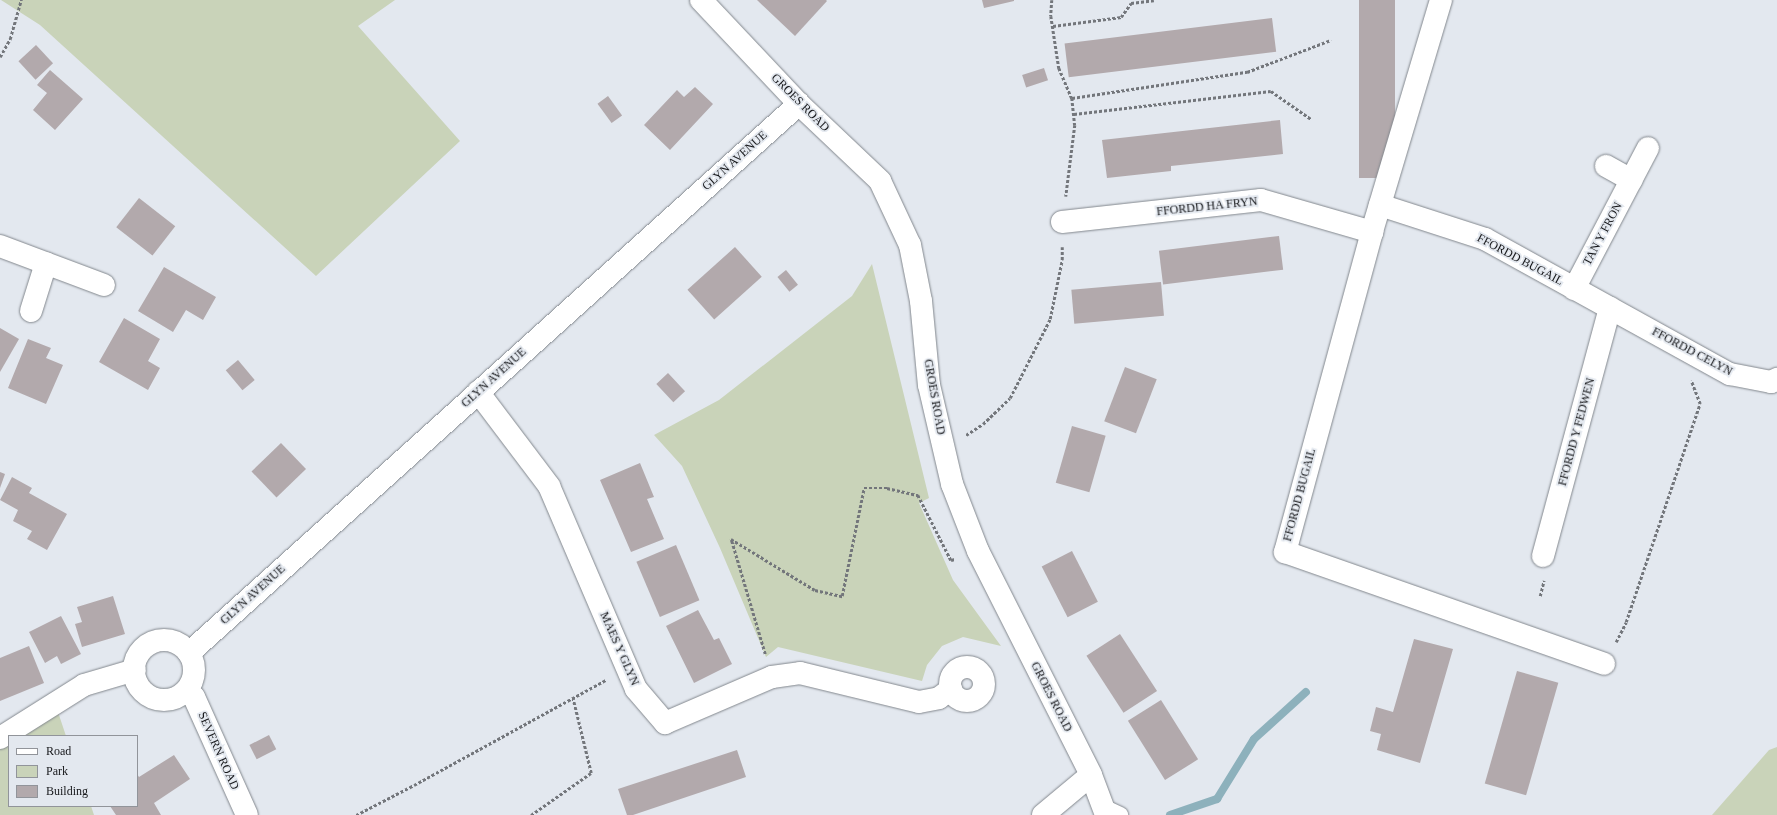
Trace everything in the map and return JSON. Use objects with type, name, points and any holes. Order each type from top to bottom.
[{"type":"street","name":"GROES ROAD","points":[[701,0],[799,104],[880,181],[910,246],[921,301],[929,385],[952,484],[978,551],[1110,812]]},
{"type":"street","name":"FFORDD BUGAIL","points":[[1441,0],[1372,232],[1285,552],[1604,664]]},
{"type":"street","name":"GLYN AVENUE","points":[[189,653],[799,104]]},
{"type":"street","name":"TAN Y FRON","points":[[1574,288],[1648,148]]},
{"type":"street","points":[[1606,166],[1631,180]]},
{"type":"street","name":"FFORDD HA FRYN","points":[[1062,222],[1261,200],[1372,232]]},
{"type":"street","name":"FFORDD BUGAIL","points":[[1380,205],[1485,239],[1610,308]]},
{"type":"street","points":[[0,246],[104,285]]},
{"type":"street","points":[[31,311],[46,263]]},
{"type":"street","name":"FFORDD CELYN","points":[[1610,308],[1730,374],[1772,382],[1777,379]]},
{"type":"street","name":"FFORDD Y FEDWEN","points":[[1543,556],[1610,308]]},
{"type":"street","name":"MAES Y GLYN","points":[[478,392],[549,486],[636,689],[665,723],[772,677],[800,673],[919,702],[939,698],[951,689]]},
{"type":"street","points":[[155,642],[174,642],[189,653],[194,668],[193,677],[185,692],[177,697],[167,700],[148,695],[136,680],[135,670],[136,661],[140,653],[147,646],[155,642]]},
{"type":"street","points":[[0,738],[84,685],[135,670]]},
{"type":"street","name":"SEVERN ROAD","points":[[185,692],[194,698],[247,815]]},
{"type":"street","points":[[1043,815],[1091,775]]},
{"type":"path","points":[[0,57],[10,38],[21,0]]},
{"type":"path","points":[[1053,26],[1121,17],[1131,3],[1154,0]]},
{"type":"path","points":[[1072,98],[1247,72],[1331,40]]},
{"type":"path","points":[[1074,114],[1271,91],[1311,119]]},
{"type":"path","points":[[1604,664],[1626,622],[1700,404],[1676,344]]},
{"type":"path","points":[[772,677],[731,538],[814,590],[842,596],[864,488],[887,488],[918,495],[951,560],[978,551]]},
{"type":"path","points":[[1540,596],[1544,578]]},
{"type":"path","points":[[356,815],[573,699],[627,668]]},
{"type":"path","points":[[531,815],[591,773],[573,699]]},
{"type":"green space","points":[[1,0],[395,0],[358,26],[460,141],[316,276],[40,25]]},
{"type":"green space","points":[[872,264],[929,498],[919,503],[953,580],[1001,646],[963,637],[942,646],[927,665],[922,681],[778,647],[766,657],[720,548],[682,466],[654,435],[719,400],[852,296]]},
{"type":"green space","points":[[55,703],[66,735],[8,735],[8,807],[91,807],[94,815],[0,815],[0,738]]},
{"type":"green space","points":[[1777,747],[1777,815],[1712,815],[1769,750]]},
{"type":"building","points":[[757,0],[826,0],[827,1],[795,36]]},
{"type":"building","points":[[982,0],[1014,0],[1014,1],[984,8]]},
{"type":"building","points":[[1359,0],[1395,0],[1395,178],[1359,178]]},
{"type":"building","points":[[1272,18],[1276,52],[1069,77],[1065,43]]},
{"type":"building","points":[[36,45],[53,63],[35,80],[18,61]]},
{"type":"building","points":[[1044,68],[1048,80],[1026,87],[1022,75]]},
{"type":"building","points":[[50,70],[83,99],[55,130],[33,110],[47,93],[37,85]]},
{"type":"building","points":[[695,87],[713,104],[670,150],[644,125],[677,90],[684,97]]},
{"type":"building","points":[[608,96],[622,115],[612,123],[597,104]]},
{"type":"building","points":[[1280,120],[1283,154],[1171,166],[1171,171],[1107,178],[1102,140]]},
{"type":"building","points":[[139,198],[175,226],[152,255],[116,227]]},
{"type":"building","points":[[1279,236],[1283,270],[1163,284],[1159,251]]},
{"type":"building","points":[[735,247],[762,277],[714,320],[687,290]]},
{"type":"building","points":[[164,267],[216,297],[203,320],[186,310],[173,332],[138,311]]},
{"type":"building","points":[[786,270],[798,285],[789,292],[777,277]]},
{"type":"building","points":[[1161,282],[1164,316],[1074,324],[1071,290]]},
{"type":"building","points":[[124,318],[160,339],[148,361],[160,368],[148,390],[99,362]]},
{"type":"building","points":[[0,328],[19,339],[0,372]]},
{"type":"building","points":[[28,339],[51,348],[46,358],[63,365],[46,404],[8,388]]},
{"type":"building","points":[[238,360],[255,380],[242,390],[226,370]]},
{"type":"building","points":[[1125,367],[1157,379],[1136,433],[1104,421]]},
{"type":"building","points":[[668,373],[685,391],[673,402],[656,384]]},
{"type":"building","points":[[1072,426],[1106,436],[1089,492],[1056,483]]},
{"type":"building","points":[[281,443],[306,469],[277,497],[252,471]]},
{"type":"building","points":[[640,463],[654,497],[647,499],[664,539],[631,552],[600,480]]},
{"type":"building","points":[[0,472],[5,474],[0,488]]},
{"type":"building","points":[[12,477],[32,488],[29,493],[67,514],[47,550],[27,539],[32,531],[13,521],[18,510],[0,500]]},
{"type":"building","points":[[676,545],[699,600],[660,617],[636,562]]},
{"type":"building","points":[[1072,551],[1098,602],[1068,617],[1042,566]]},
{"type":"building","points":[[113,596],[125,634],[82,647],[75,624],[82,622],[77,607]]},
{"type":"building","points":[[698,610],[714,640],[719,638],[732,664],[694,683],[666,626]]},
{"type":"building","points":[[61,616],[81,654],[61,664],[57,656],[45,663],[29,632]]},
{"type":"building","points":[[1120,634],[1157,691],[1123,713],[1086,656]]},
{"type":"building","points":[[1414,639],[1453,649],[1420,763],[1377,750],[1381,734],[1370,731],[1376,707],[1393,712]]},
{"type":"building","points":[[29,646],[44,683],[0,701],[0,658]]},
{"type":"building","points":[[1517,671],[1558,683],[1526,795],[1485,783]]},
{"type":"building","points":[[1161,700],[1198,759],[1165,780],[1128,721]]},
{"type":"building","points":[[269,735],[276,749],[257,759],[249,745]]},
{"type":"building","points":[[737,750],[746,777],[633,815],[627,815],[618,789]]},
{"type":"building","points":[[174,755],[190,779],[154,803],[161,815],[116,815],[111,807],[138,807],[138,776],[139,777]]},
{"type":"waterway","points":[[1170,815],[1217,799],[1254,739],[1306,692]]}]
